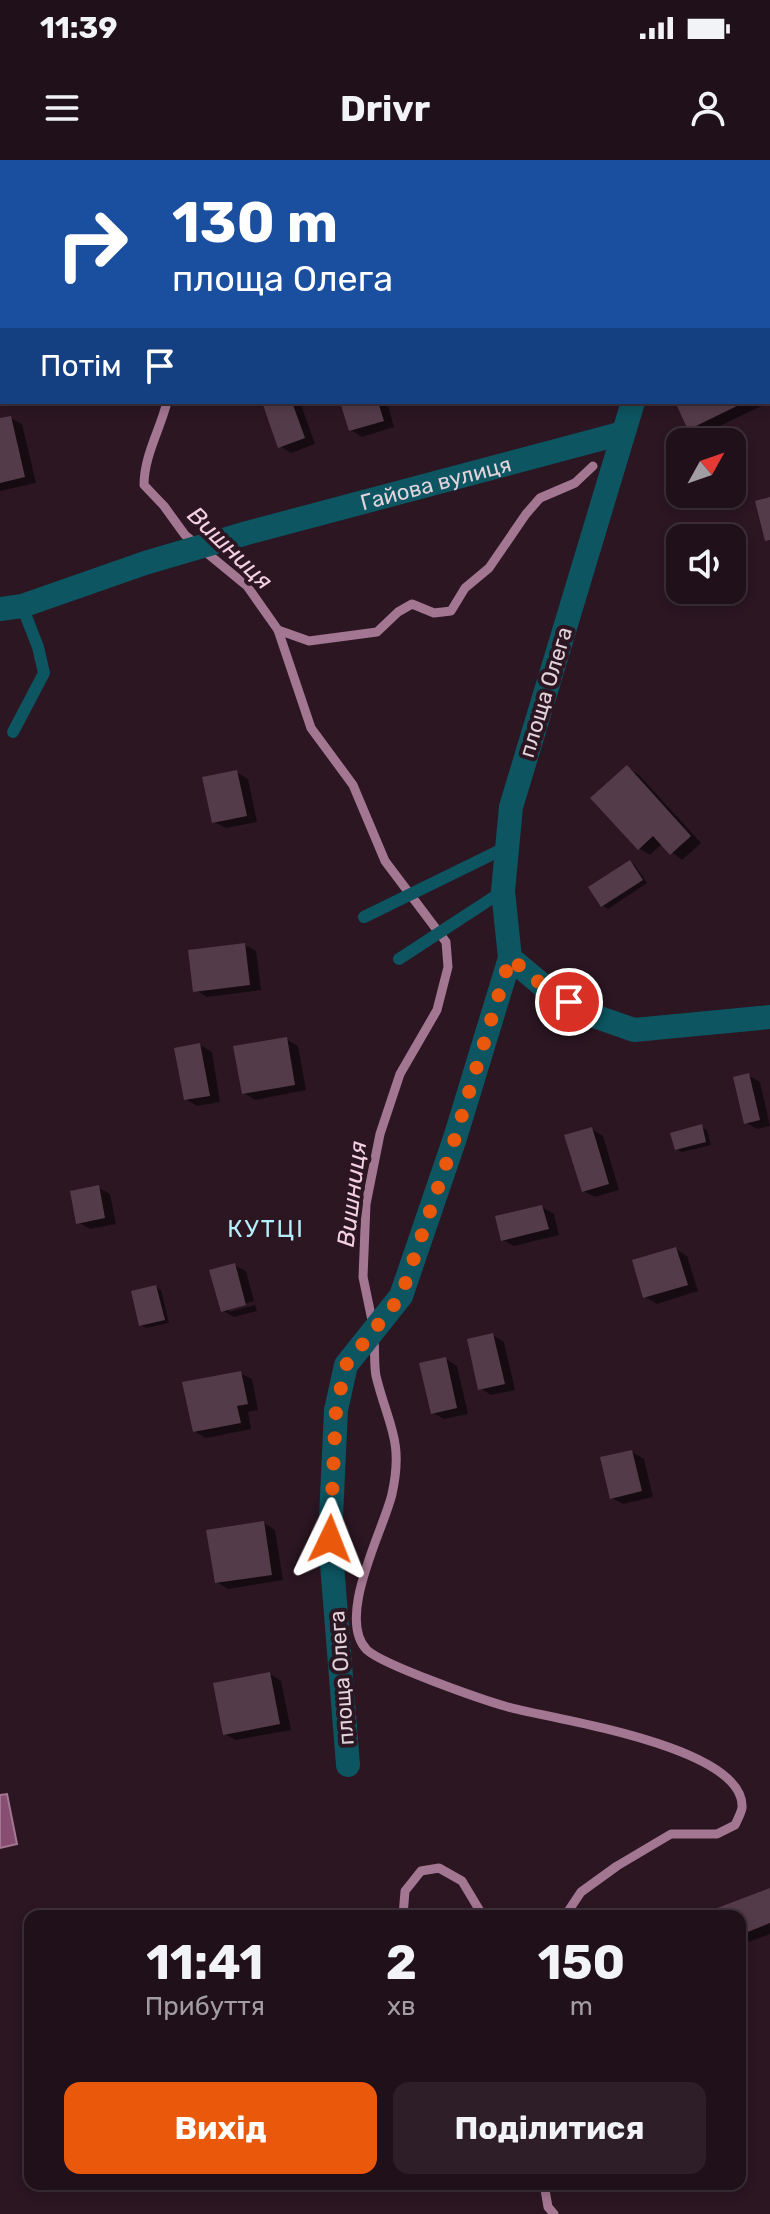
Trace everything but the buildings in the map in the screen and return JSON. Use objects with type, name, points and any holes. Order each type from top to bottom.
[{"type":"street","name":"площа Олега","points":[[348,1765],[330,1539],[336,1410],[346,1365],[401,1296],[455,1138],[510,958],[503,891],[511,807],[632,404]]},
{"type":"street","name":"Гайова вулиця","points":[[11,608],[247,533],[623,433]]},
{"type":"street","points":[[510,958],[547,989],[591,1015],[634,1030],[770,1017]]},
{"type":"lane","points":[[11,608],[38,647],[44,673],[13,732]]},
{"type":"lane","points":[[364,917],[507,847]]},
{"type":"lane","points":[[399,959],[503,891]]},
{"type":"shaded area","points":[[7,1794],[17,1844],[0,1848],[0,1795]]},
{"type":"waterway","name":"Вишниця","points":[[166,404],[149,453],[144,485],[185,535],[247,586],[278,630],[311,728],[353,785],[385,861],[446,942],[448,967],[437,1010],[400,1074],[380,1134],[366,1204],[363,1277],[373,1325]]},
{"type":"waterway","points":[[278,630],[309,641],[377,632],[398,612],[412,604],[434,613],[451,611],[465,588],[489,568],[540,498],[575,483],[593,466]]},
{"type":"waterway","name":"Вишниця","points":[[374,1340],[376,1376],[393,1433],[396,1460],[392,1494],[359,1596],[356,1617],[359,1636],[367,1650],[412,1673],[495,1703],[602,1728],[681,1752],[713,1768],[735,1786],[742,1808],[735,1825],[717,1834],[671,1834],[581,1892],[569,1910]]},
{"type":"waterway","name":"Вишниця","points":[[403,1910],[405,1891],[421,1871],[439,1868],[462,1881],[479,1910]]},
{"type":"waterway","name":"Вишниця","points":[[545,2190],[548,2207],[554,2214]]},
{"type":"district","name":"КУТЦІ","points":[[266,1229]]},
{"type":"route","points":[[330,1539],[336,1410],[346,1365],[401,1296],[455,1138],[510,958],[547,989],[569,1002]]}]
